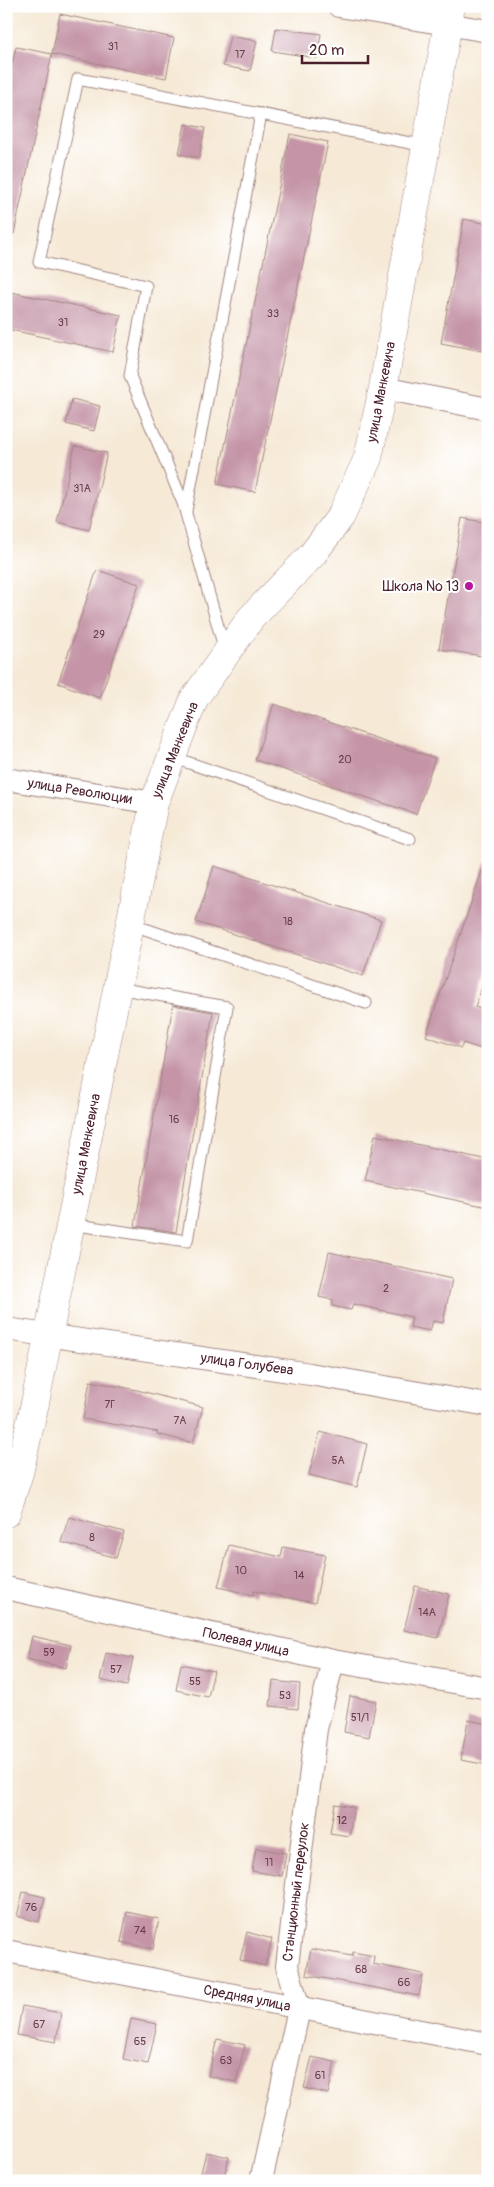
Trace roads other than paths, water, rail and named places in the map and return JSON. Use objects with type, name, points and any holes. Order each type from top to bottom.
[{"type":"street","points":[[339,6],[449,15],[488,31]]},
{"type":"street","name":"улица Манкевича","points":[[6,1513],[19,1473],[33,1412],[154,802],[194,699],[251,618],[312,555],[341,516],[368,458],[383,388],[449,15]]},
{"type":"street","points":[[383,388],[488,409]]},
{"type":"street","name":"улица Революции","points":[[6,779],[154,802]]},
{"type":"street","name":"улица Голубева","points":[[6,1329],[310,1374],[488,1405]]},
{"type":"street","name":"Полевая улица","points":[[6,1588],[333,1662],[488,1688]]},
{"type":"street","name":"Станционный переулок","points":[[261,2181],[299,2009],[287,1966],[316,1729],[333,1662]]},
{"type":"street","name":"Средняя улица","points":[[6,1951],[488,2044]]},
{"type":"lane","points":[[226,654],[186,513],[130,376],[146,286],[39,262],[78,79],[426,146]]},
{"type":"lane","points":[[186,513],[261,114]]},
{"type":"lane","points":[[172,756],[410,839]]},
{"type":"lane","points":[[130,924],[366,1004]]},
{"type":"lane","points":[[70,1224],[187,1241],[227,1007],[117,988]]},
{"type":"place","name":"Школа № 13","points":[[469,586]]}]
